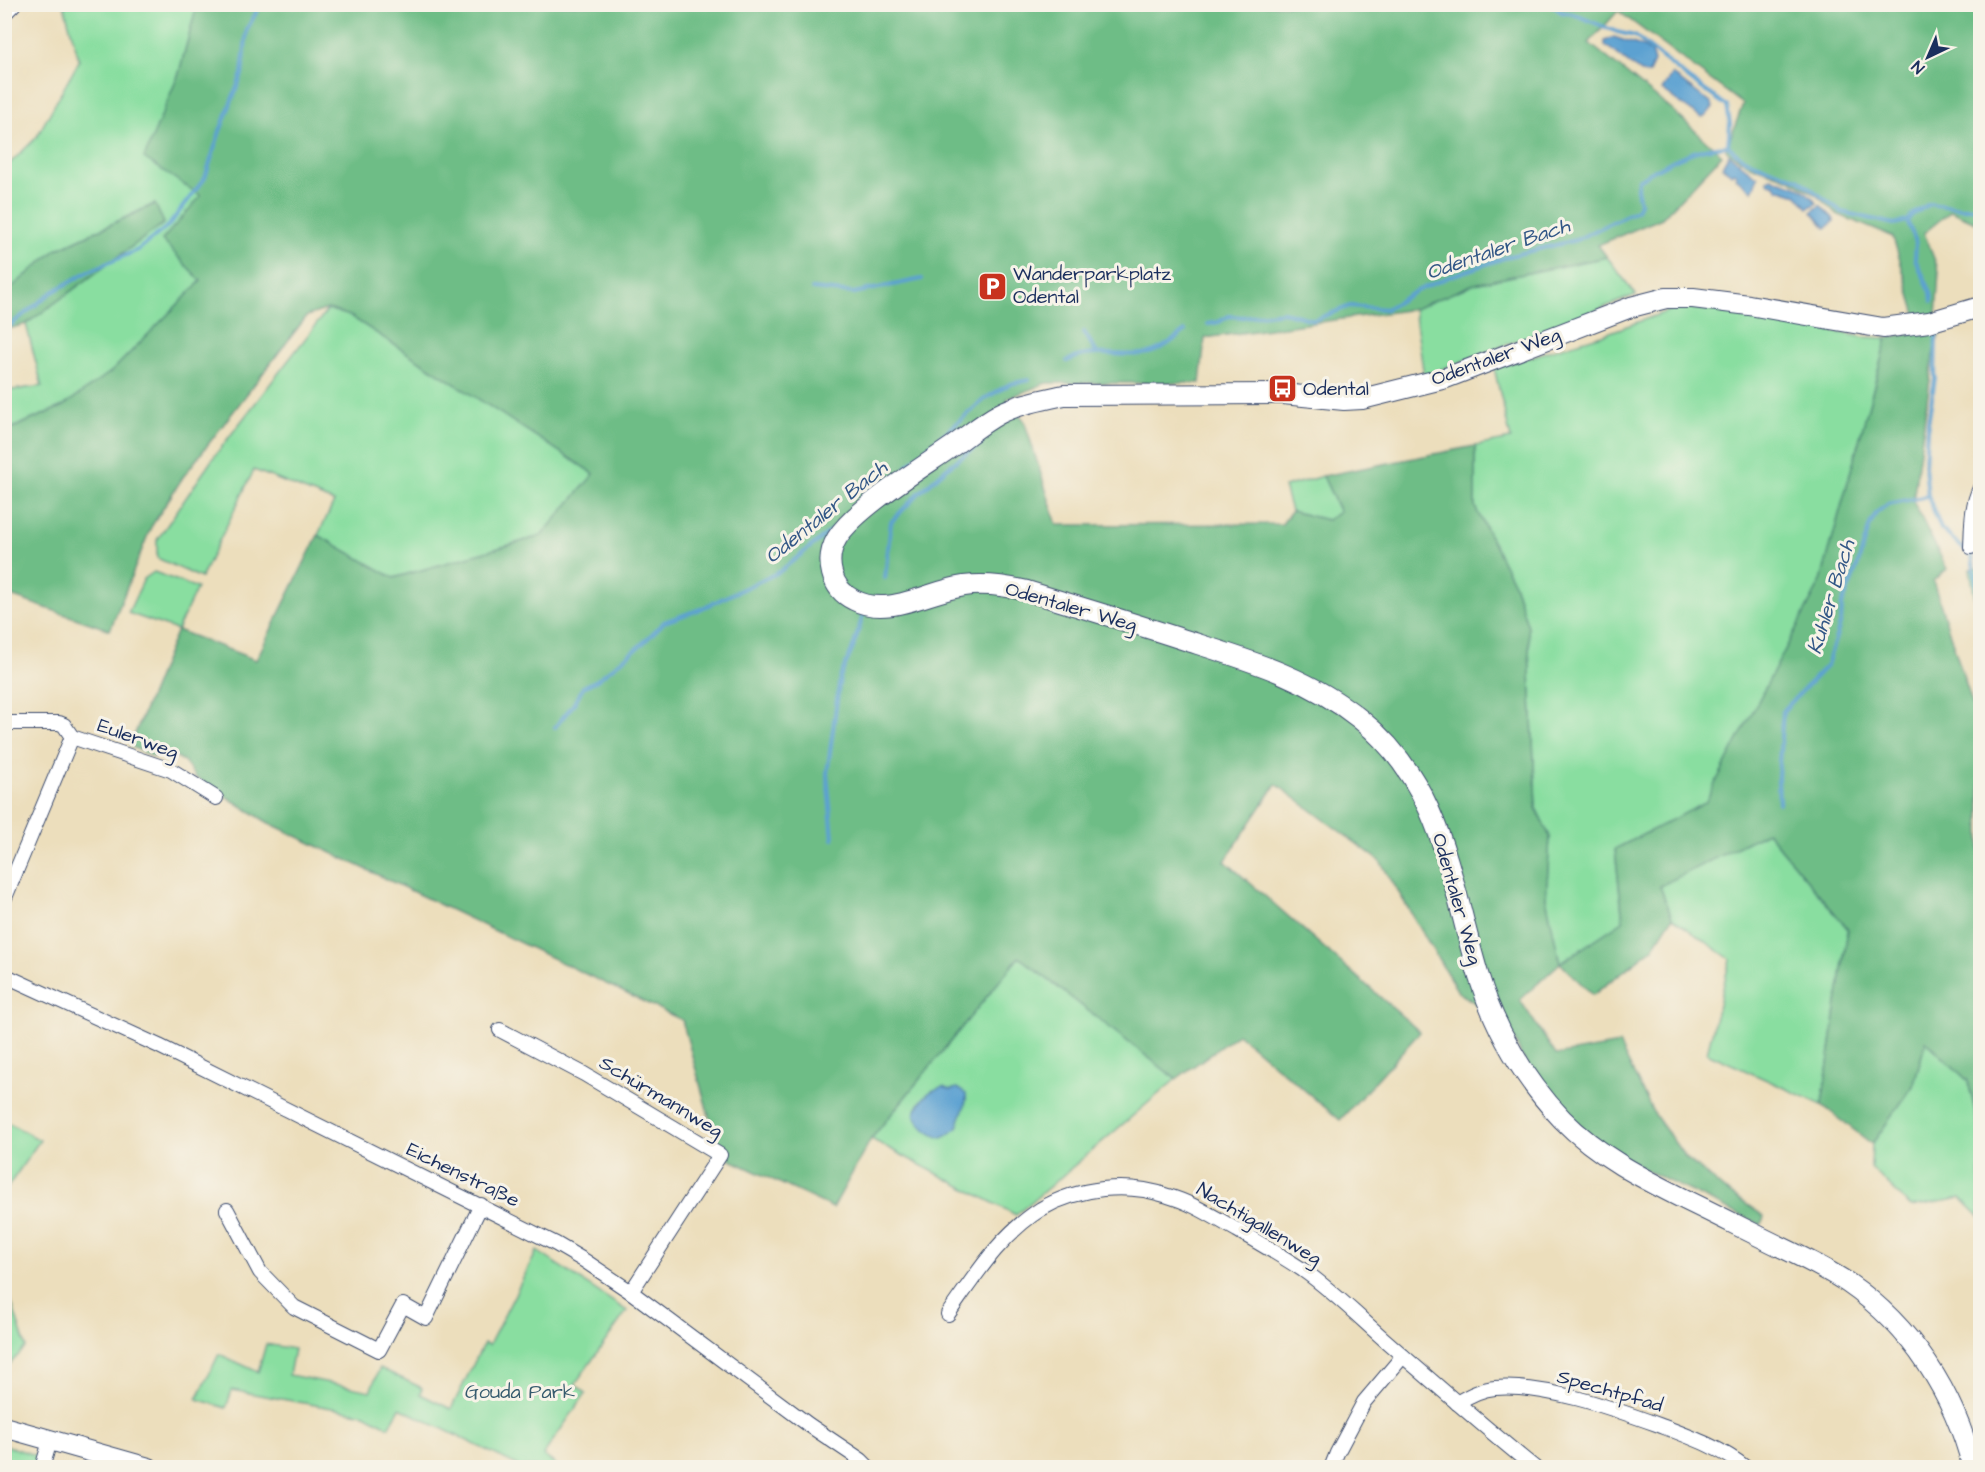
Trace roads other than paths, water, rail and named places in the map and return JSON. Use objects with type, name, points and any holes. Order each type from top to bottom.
[{"type":"main road","name":"Odentaler Weg","points":[[1973,1467],[1956,1414],[1935,1374],[1910,1340],[1874,1304],[1823,1268],[1617,1164],[1580,1136],[1544,1098],[1514,1055],[1487,999],[1479,977],[1448,857],[1435,820],[1402,763],[1363,721],[1314,687],[1267,667],[1027,591],[998,586],[962,587],[879,607],[857,602],[842,593],[835,582],[830,566],[833,547],[842,532],[861,513],[897,485],[999,414],[1064,395],[1283,394],[1344,400],[1362,399],[1446,378],[1631,307],[1666,298],[1693,298],[1749,304],[1883,328],[1929,322],[1980,307]]},
{"type":"main road","points":[[4,1427],[149,1467]]},
{"type":"street","points":[[4,14],[14,4]]},
{"type":"street","points":[[1971,547],[1972,513],[1980,488]]},
{"type":"street","points":[[4,723],[59,723],[64,725],[72,736]]},
{"type":"street","name":"Eulerweg","points":[[4,900],[72,736],[171,770],[216,798]]},
{"type":"street","name":"Eichenstraße","points":[[4,975],[159,1046],[556,1244],[631,1292],[869,1467]]},
{"type":"street","name":"Schürmannweg","points":[[500,1030],[584,1074],[720,1155],[631,1292]]},
{"type":"street","name":"Nachtigallenweg","points":[[948,1314],[992,1252],[1024,1221],[1042,1208],[1067,1197],[1109,1188],[1128,1188],[1167,1195],[1185,1202],[1278,1254],[1330,1292],[1457,1403],[1535,1467]]},
{"type":"street","points":[[227,1210],[260,1272],[294,1306],[379,1350],[403,1305],[426,1318],[481,1205]]},
{"type":"street","points":[[1331,1467],[1364,1402],[1403,1356]]},
{"type":"street","name":"Spechtpfad","points":[[1457,1403],[1476,1392],[1493,1388],[1540,1391],[1615,1409],[1686,1435],[1746,1467]]},
{"type":"street","points":[[42,1467],[50,1441]]},
{"type":"water","points":[[1614,37],[1644,47],[1651,52],[1654,62],[1649,73],[1639,71],[1605,45],[1605,41]]},
{"type":"water","points":[[1672,74],[1712,104],[1713,107],[1706,116],[1701,118],[1662,90]]},
{"type":"water","points":[[1729,154],[1758,177],[1752,191],[1736,178],[1737,174],[1734,172],[1732,174],[1722,167]]},
{"type":"water","points":[[1771,178],[1800,188],[1817,203],[1808,208],[1797,195],[1778,189],[1774,184],[1769,183],[1767,180]]},
{"type":"water","points":[[1820,205],[1834,221],[1826,228],[1812,212]]},
{"type":"water","points":[[943,1087],[950,1090],[957,1088],[966,1094],[966,1098],[957,1128],[943,1138],[925,1130],[914,1114],[925,1096]]},
{"type":"waterway","points":[[4,330],[51,293],[87,272],[138,250],[169,225],[205,178],[242,74],[247,29],[261,4]]},
{"type":"waterway","points":[[1551,4],[1561,12],[1635,36],[1727,106],[1730,124],[1728,146],[1743,158],[1798,179],[1842,212],[1894,224],[1907,221],[1929,204],[1980,208]]},
{"type":"waterway","name":"Odentaler Bach","points":[[1208,324],[1219,322],[1229,316],[1243,317],[1283,312],[1314,320],[1350,306],[1386,309],[1414,292],[1451,276],[1510,256],[1576,240],[1637,210],[1640,203],[1638,180],[1692,153],[1728,146]]},
{"type":"waterway","points":[[1907,221],[1916,242],[1915,259],[1931,292],[1932,301]]},
{"type":"waterway","points":[[812,289],[854,293],[922,279]]},
{"type":"waterway","name":"Odentaler Bach","points":[[1067,361],[1095,354],[1149,353],[1166,346],[1185,331]]},
{"type":"waterway","points":[[1084,332],[1097,353]]},
{"type":"waterway","points":[[1936,335],[1935,378],[1927,430],[1925,466],[1928,496],[1941,529],[1972,556],[1980,606]]},
{"type":"waterway","name":"Odentaler Bach","points":[[907,466],[986,398],[1010,384],[1029,380]]},
{"type":"waterway","points":[[885,578],[891,522],[948,467],[981,443]]},
{"type":"waterway","name":"Kuhler Bach","points":[[1779,803],[1778,777],[1783,711],[1827,665],[1841,621],[1842,605],[1870,525],[1876,513],[1888,504],[1928,496]]},
{"type":"waterway","name":"Odentaler Bach","points":[[555,727],[573,705],[583,687],[597,680],[642,644],[664,622],[698,610],[779,572],[833,529]]},
{"type":"waterway","points":[[833,839],[827,774],[840,677],[853,648],[863,615]]},
{"type":"place","name":"Wanderparkplatz Odental","points":[[992,286]]},
{"type":"place","name":"Odental","points":[[1282,389]]},
{"type":"park label","name":"Gouda Park","points":[[520,1392]]}]
